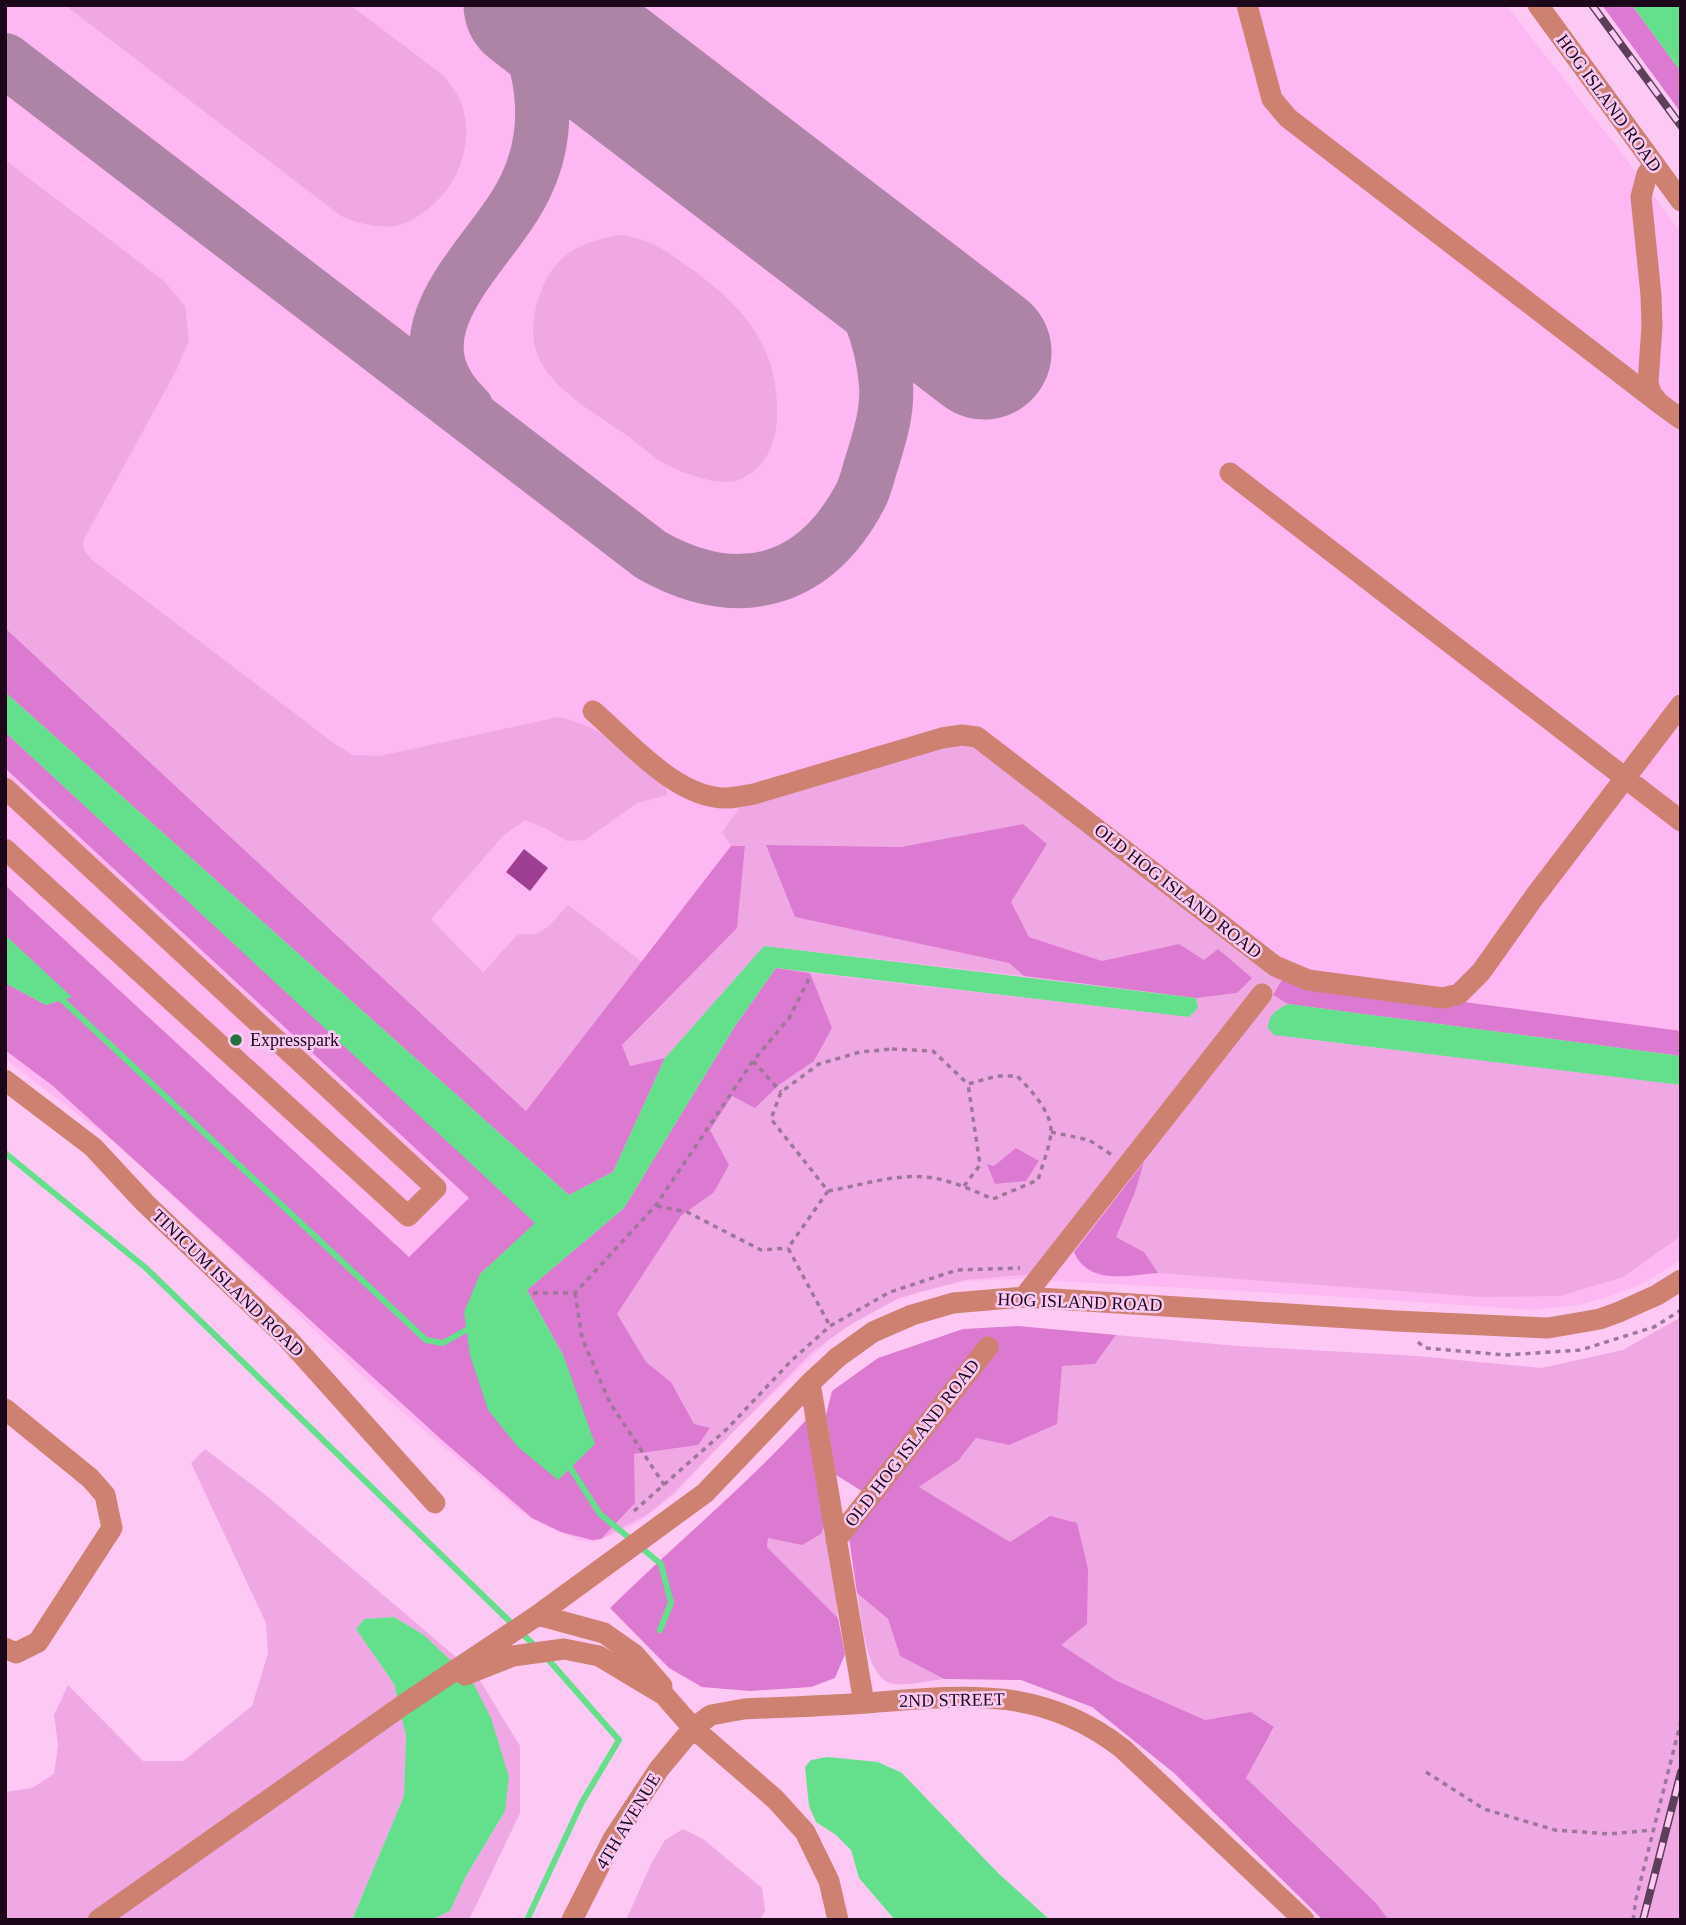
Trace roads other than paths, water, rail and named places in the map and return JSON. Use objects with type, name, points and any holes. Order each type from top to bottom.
[{"type":"street","points":[[1247,5],[1272,99],[1288,118],[1681,419]]},
{"type":"street","name":"HOG ISLAND ROAD","points":[[1538,5],[1681,201]]},
{"type":"street","points":[[1654,164],[1647,174],[1641,197],[1651,295],[1648,383],[1651,393],[1659,403]]},
{"type":"street","points":[[1230,473],[1681,821]]},
{"type":"street","name":"OLD HOG ISLAND ROAD","points":[[593,711],[675,782],[700,793],[726,798],[754,794],[942,738],[962,734],[977,737],[1275,966],[1308,980],[1443,998],[1459,994],[1481,972],[1535,896],[1681,705]]},
{"type":"street","points":[[5,788],[436,1188],[408,1216],[5,849]]},
{"type":"street","points":[[1024,1297],[1262,994]]},
{"type":"street","name":"TINICUM ISLAND ROAD","points":[[5,1080],[93,1147],[145,1203],[287,1338],[435,1503]]},
{"type":"street","name":"HOG ISLAND ROAD","points":[[406,1703],[533,1618],[705,1493],[810,1382],[873,1332],[912,1315],[975,1299],[1024,1297],[1548,1328],[1600,1319],[1657,1295],[1681,1280]]},
{"type":"street","name":"OLD HOG ISLAND ROAD","points":[[836,1540],[988,1347]]},
{"type":"street","points":[[810,1382],[864,1703]]},
{"type":"street","points":[[5,1409],[90,1478],[105,1495],[112,1528],[38,1642],[16,1653],[5,1648]]},
{"type":"street","points":[[533,1618],[604,1633],[634,1654],[661,1685],[664,1695]]},
{"type":"street","points":[[98,1920],[406,1703],[485,1665],[525,1654],[564,1649],[599,1656],[664,1695],[693,1728],[775,1800],[805,1832],[829,1881],[838,1920]]},
{"type":"street","name":"2ND STREET","points":[[693,1728],[711,1715],[724,1712],[923,1698],[1009,1699],[1046,1707],[1099,1730],[1123,1749],[1304,1920]]},
{"type":"street","name":"4TH AVENUE","points":[[572,1920],[613,1839],[633,1807],[659,1769],[693,1728]]},
{"type":"waterway","points":[[58,996],[426,1340],[443,1343],[473,1326]]},
{"type":"waterway","points":[[5,1153],[146,1268],[536,1647]]},
{"type":"waterway","points":[[566,1461],[600,1514],[661,1564],[671,1603],[660,1630]]},
{"type":"waterway","points":[[527,1920],[582,1802],[619,1740],[546,1657]]},
{"type":"railway","points":[[1592,5],[1681,126]]},
{"type":"railway","points":[[1643,1920],[1681,1772]]},
{"type":"place","name":"Expresspark","points":[[236,1040]]}]
